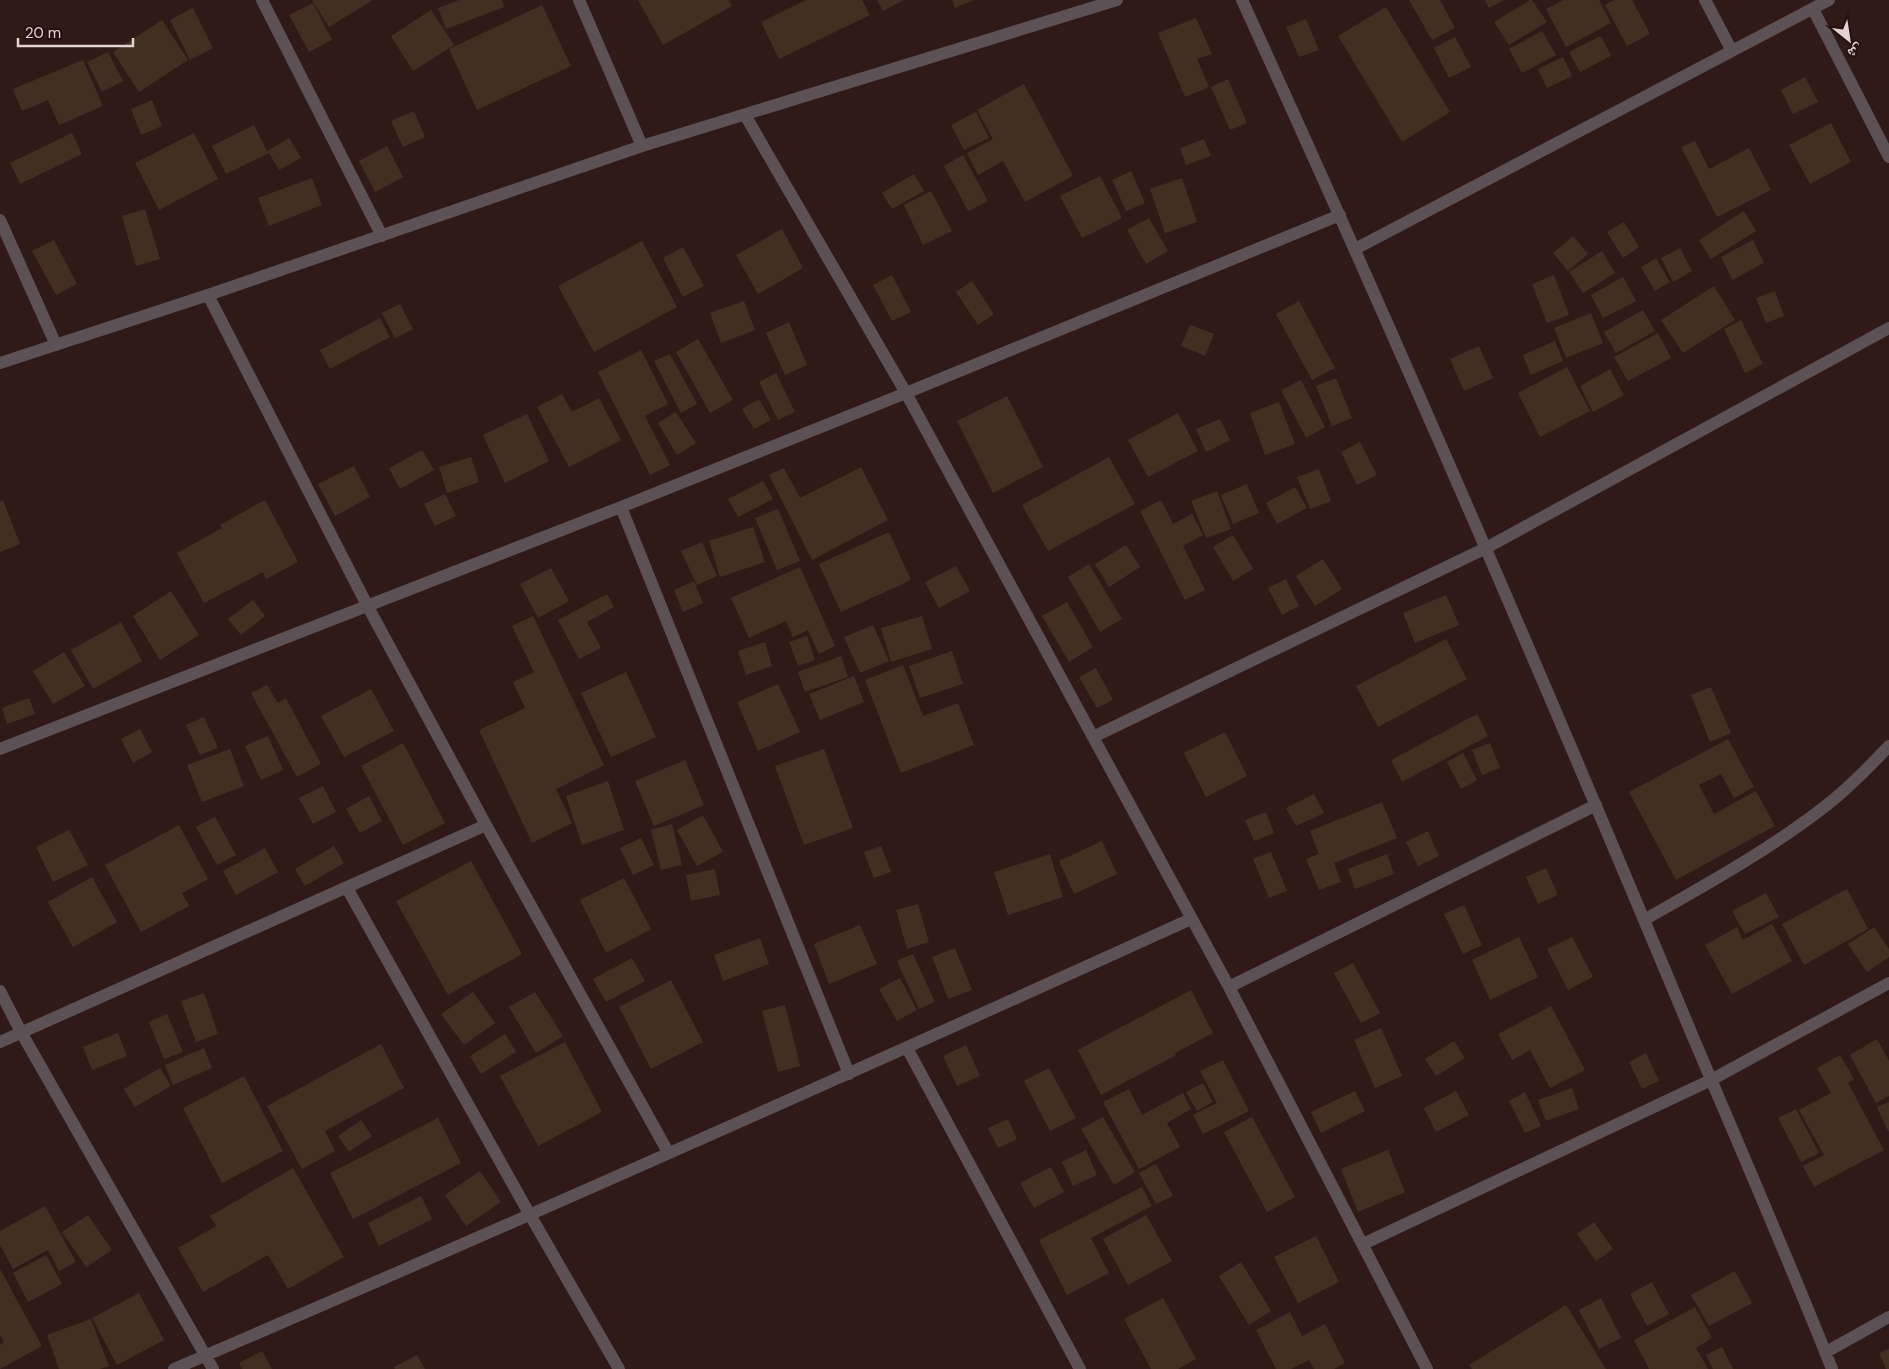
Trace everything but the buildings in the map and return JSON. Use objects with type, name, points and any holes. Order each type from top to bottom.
[{"type":"street","points":[[262,0],[382,236]]},
{"type":"street","points":[[579,0],[642,146]]},
{"type":"street","points":[[0,363],[208,295],[642,146],[1117,0]]},
{"type":"street","points":[[1242,0],[1340,215],[1486,548],[1596,805],[1832,1369]]},
{"type":"street","points":[[1705,0],[1732,51]]},
{"type":"street","points":[[1355,249],[1829,0]]},
{"type":"street","points":[[1813,9],[1889,157]]},
{"type":"street","points":[[745,115],[906,393],[1229,987],[1427,1369]]},
{"type":"street","points":[[0,749],[621,507],[906,393],[1340,215]]},
{"type":"street","points":[[0,220],[56,345]]},
{"type":"street","points":[[208,295],[367,606],[486,825],[668,1152]]},
{"type":"street","points":[[1092,738],[1486,548],[1889,328]]},
{"type":"street","points":[[621,507],[849,1074]]},
{"type":"street","points":[[1644,920],[1748,861],[1791,832],[1830,803],[1889,746]]},
{"type":"street","points":[[1229,987],[1596,805]]},
{"type":"street","points":[[0,1042],[486,825]]},
{"type":"street","points":[[347,888],[530,1215],[619,1369]]},
{"type":"street","points":[[174,1369],[849,1074],[1191,919]]},
{"type":"street","points":[[1363,1244],[1711,1080],[1889,983]]},
{"type":"street","points":[[0,991],[21,1032],[213,1369]]},
{"type":"street","points":[[907,1048],[1080,1369]]},
{"type":"street","points":[[1826,1352],[1889,1317]]}]
